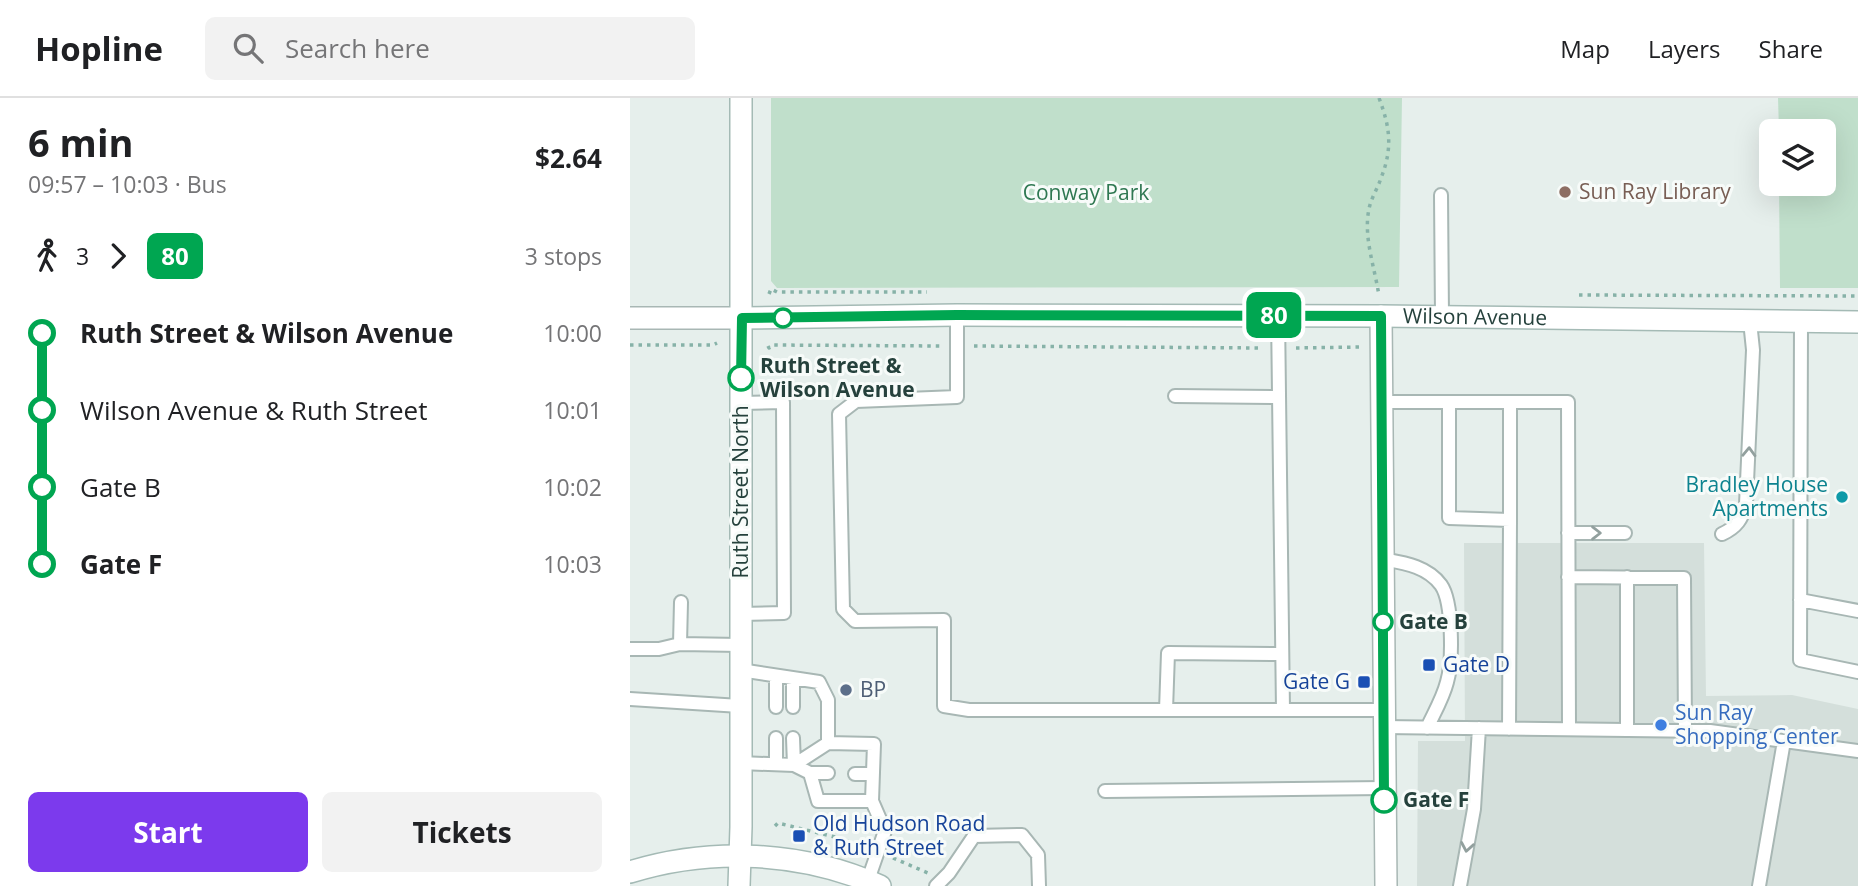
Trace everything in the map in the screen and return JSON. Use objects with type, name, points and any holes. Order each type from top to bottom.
[{"type":"street","name":"Ruth Street North","points":[[739,886],[741,98]]},
{"type":"street","name":"Wilson Avenue","points":[[630,318],[1278,315],[1858,322]]},
{"type":"street","points":[[1381,316],[1386,886]]},
{"type":"street","points":[[630,872],[692,857],[740,855],[830,868],[874,883]]},
{"type":"lane","points":[[1441,195],[1442,316]]},
{"type":"lane","points":[[957,315],[957,397],[856,401],[839,414],[843,609],[855,621],[944,620],[944,706],[969,710],[1283,710],[1383,718],[1427,727],[1710,732],[1858,751]]},
{"type":"lane","points":[[1278,315],[1283,710]]},
{"type":"lane","points":[[1722,534],[1734,528],[1743,517],[1746,504],[1752,350],[1750,321]]},
{"type":"lane","points":[[1801,322],[1800,660],[1858,672]]},
{"type":"lane","points":[[1175,396],[1279,397]]},
{"type":"lane","points":[[740,614],[784,613],[783,402],[741,403]]},
{"type":"lane","points":[[1383,402],[1568,402],[1569,729]]},
{"type":"lane","points":[[1448,402],[1449,518],[1510,520]]},
{"type":"lane","points":[[1509,729],[1510,402]]},
{"type":"lane","points":[[1568,533],[1625,533]]},
{"type":"lane","points":[[1382,559],[1419,567],[1441,585],[1447,596],[1450,670],[1447,684],[1427,727]]},
{"type":"lane","points":[[1568,577],[1684,578],[1685,731]]},
{"type":"lane","points":[[1627,578],[1627,730]]},
{"type":"lane","points":[[1800,600],[1858,611]]},
{"type":"lane","points":[[680,644],[681,602]]},
{"type":"lane","points":[[630,649],[659,649],[680,644],[740,645]]},
{"type":"lane","points":[[1166,710],[1168,653],[1282,654]]},
{"type":"lane","points":[[740,670],[819,682],[828,700],[828,743]]},
{"type":"lane","points":[[776,676],[776,707]]},
{"type":"lane","points":[[793,678],[793,707]]},
{"type":"lane","points":[[630,699],[740,706]]},
{"type":"lane","points":[[1460,886],[1474,809],[1479,728]]},
{"type":"lane","points":[[776,738],[776,764]]},
{"type":"lane","points":[[793,738],[794,765]]},
{"type":"lane","points":[[1759,886],[1784,741]]},
{"type":"lane","points":[[794,765],[828,743],[874,744],[872,801],[885,831],[874,883]]},
{"type":"lane","points":[[740,763],[794,765],[810,773],[828,773]]},
{"type":"lane","points":[[810,773],[818,801],[872,801]]},
{"type":"lane","points":[[855,774],[873,774]]},
{"type":"lane","points":[[1105,791],[1384,788]]},
{"type":"lane","points":[[936,886],[949,873],[974,836],[1022,835],[1038,855],[1039,886]]},
{"type":"path","points":[[1379,98],[1388,123],[1390,147],[1383,175],[1369,207],[1367,230],[1381,316]]},
{"type":"path","points":[[630,345],[717,343]]},
{"type":"path","points":[[768,346],[1359,346]]},
{"type":"shaded area","name":"Sun Ray Shopping Center","points":[[1464,543],[1704,543],[1706,696],[1792,695],[1858,709],[1858,886],[1417,886],[1418,741],[1465,741]]},
{"type":"green space","name":"Conway Park","points":[[771,98],[1402,98],[1399,287],[777,288],[771,281]]},
{"type":"green space","points":[[1778,98],[1858,98],[1858,288],[1780,288],[1779,196],[1836,196],[1836,119],[1779,119]]},
{"type":"bus line","name":"80","points":[[741,378],[742,318],[957,315],[1381,316],[1384,800]]},
{"type":"place","name":"Sun Ray Library","points":[[1565,192]]},
{"type":"place","name":"Ruth Street & Wilson Avenue","points":[[741,378]]},
{"type":"place","name":"Bradley House Apartments","points":[[1842,497]]},
{"type":"place","name":"Gate B","points":[[1383,622]]},
{"type":"place","name":"Gate D","points":[[1429,665]]},
{"type":"place","name":"Gate G","points":[[1364,682]]},
{"type":"place","name":"BP","points":[[846,690]]},
{"type":"place","name":"Sun Ray Shopping Center","points":[[1661,725]]},
{"type":"place","name":"Gate F","points":[[1384,800]]},
{"type":"place","name":"Old Hudson Road & Ruth Street","points":[[799,836]]}]
